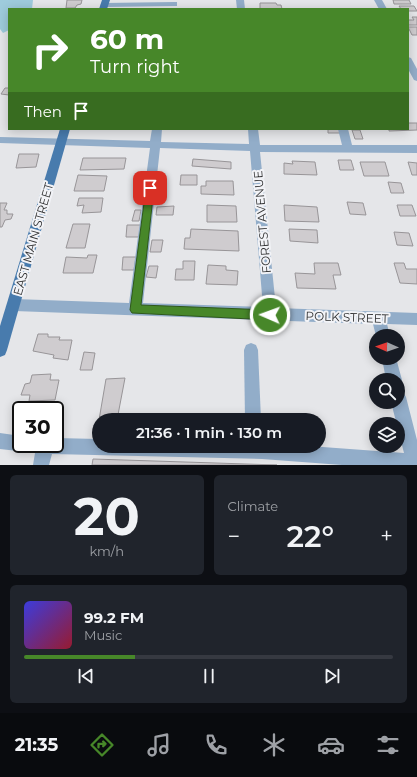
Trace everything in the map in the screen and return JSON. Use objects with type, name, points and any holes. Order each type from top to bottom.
[{"type":"main road","name":"EAST MAIN STREET","points":[[0,350],[66,130]]},
{"type":"street","points":[[104,4],[174,4]]},
{"type":"street","points":[[409,62],[417,78]]},
{"type":"street","points":[[135,310],[157,130]]},
{"type":"street","name":"FOREST AVENUE","points":[[253,130],[270,315]]},
{"type":"street","points":[[343,130],[348,148]]},
{"type":"street","points":[[0,140],[255,148],[417,149]]},
{"type":"street","name":"POLK STREET","points":[[14,305],[379,319],[417,319]]},
{"type":"street","points":[[379,319],[381,329]]},
{"type":"street","points":[[251,350],[253,413]]},
{"type":"street","points":[[304,453],[415,462],[401,409]]},
{"type":"street","points":[[0,441],[12,443]]},
{"type":"street","points":[[64,446],[92,447]]},
{"type":"street","points":[[40,465],[43,453]]},
{"type":"water","points":[[0,0],[33,0],[32,8],[8,8],[8,30],[3,33],[0,29]]},
{"type":"building","points":[[67,0],[82,0],[81,4],[77,5],[75,8],[66,8]]},
{"type":"building","points":[[393,0],[409,0],[411,4],[394,4]]},
{"type":"building","points":[[260,3],[276,3],[277,5],[281,5],[282,8],[260,8]]},
{"type":"building","points":[[399,6],[414,6],[417,11],[409,11],[409,8],[400,8]]},
{"type":"building","points":[[412,17],[417,17],[417,25],[409,25],[409,20],[414,20]]},
{"type":"building","points":[[409,27],[417,27],[417,35],[412,35]]},
{"type":"building","points":[[5,88],[8,88],[8,95],[1,94]]},
{"type":"building","points":[[409,123],[417,123],[417,130],[389,131],[409,130]]},
{"type":"building","points":[[328,130],[341,130],[342,133],[328,133]]},
{"type":"building","points":[[352,130],[360,130],[363,139],[355,139]]},
{"type":"building","points":[[19,154],[39,154],[36,167],[16,168]]},
{"type":"building","points":[[83,158],[126,158],[124,169],[80,170]]},
{"type":"building","points":[[193,159],[231,162],[231,169],[192,166]]},
{"type":"building","points":[[338,160],[351,160],[354,170],[340,170]]},
{"type":"building","points":[[292,161],[315,162],[317,175],[284,174],[284,163],[293,164]]},
{"type":"building","points":[[360,162],[385,162],[389,176],[364,176]]},
{"type":"building","points":[[408,162],[417,163],[417,175],[412,175]]},
{"type":"building","points":[[78,175],[107,176],[104,191],[74,191]]},
{"type":"building","points":[[181,175],[197,175],[197,185],[180,185]]},
{"type":"building","points":[[206,181],[233,181],[234,195],[201,194],[201,186],[206,186]]},
{"type":"building","points":[[388,182],[401,183],[404,193],[391,193]]},
{"type":"building","points":[[79,198],[103,198],[101,212],[82,213],[84,205],[77,206]]},
{"type":"building","points":[[347,202],[363,203],[366,215],[350,214]]},
{"type":"building","points":[[0,203],[7,203],[4,210],[7,210],[7,214],[13,214],[11,219],[5,220],[2,227],[0,227]]},
{"type":"building","points":[[207,205],[236,206],[237,222],[207,222]]},
{"type":"building","points":[[284,205],[317,207],[319,222],[285,221]]},
{"type":"building","points":[[397,205],[412,205],[416,216],[400,216]]},
{"type":"building","points":[[174,206],[173,215],[156,215],[157,207]]},
{"type":"building","points":[[135,210],[141,210],[139,221],[132,221]]},
{"type":"building","points":[[73,224],[90,224],[85,248],[66,248]]},
{"type":"building","points":[[127,225],[141,225],[139,237],[126,237]]},
{"type":"building","points":[[191,229],[238,231],[239,251],[184,249],[185,238],[190,238]]},
{"type":"building","points":[[289,229],[317,230],[318,243],[290,241]]},
{"type":"building","points":[[394,232],[409,233],[413,246],[397,245]]},
{"type":"building","points":[[152,240],[163,240],[161,252],[150,252]]},
{"type":"building","points":[[88,255],[97,255],[93,273],[63,273],[66,257],[87,258]]},
{"type":"building","points":[[123,257],[136,257],[134,270],[122,270]]},
{"type":"building","points":[[183,261],[195,261],[194,280],[175,280],[176,269],[183,269]]},
{"type":"building","points":[[314,263],[338,263],[341,275],[333,275],[336,289],[297,288],[295,273],[315,274]]},
{"type":"building","points":[[394,263],[404,263],[406,269],[417,269],[417,284],[400,283]]},
{"type":"building","points":[[208,265],[226,266],[226,270],[238,271],[237,285],[206,284]]},
{"type":"building","points":[[149,266],[158,266],[156,278],[146,277]]},
{"type":"building","points":[[38,334],[48,334],[48,337],[60,337],[59,340],[72,340],[68,360],[53,358],[54,355],[33,351]]},
{"type":"building","points":[[84,352],[95,353],[92,370],[80,370]]},
{"type":"building","points":[[51,374],[50,380],[59,380],[55,400],[29,401],[30,395],[21,395],[25,384],[30,383],[32,375]]},
{"type":"building","points":[[125,378],[118,413],[100,413],[106,379]]},
{"type":"building","points":[[93,459],[277,465],[92,465]]},
{"type":"route","points":[[150,188],[135,310],[270,315]]}]
